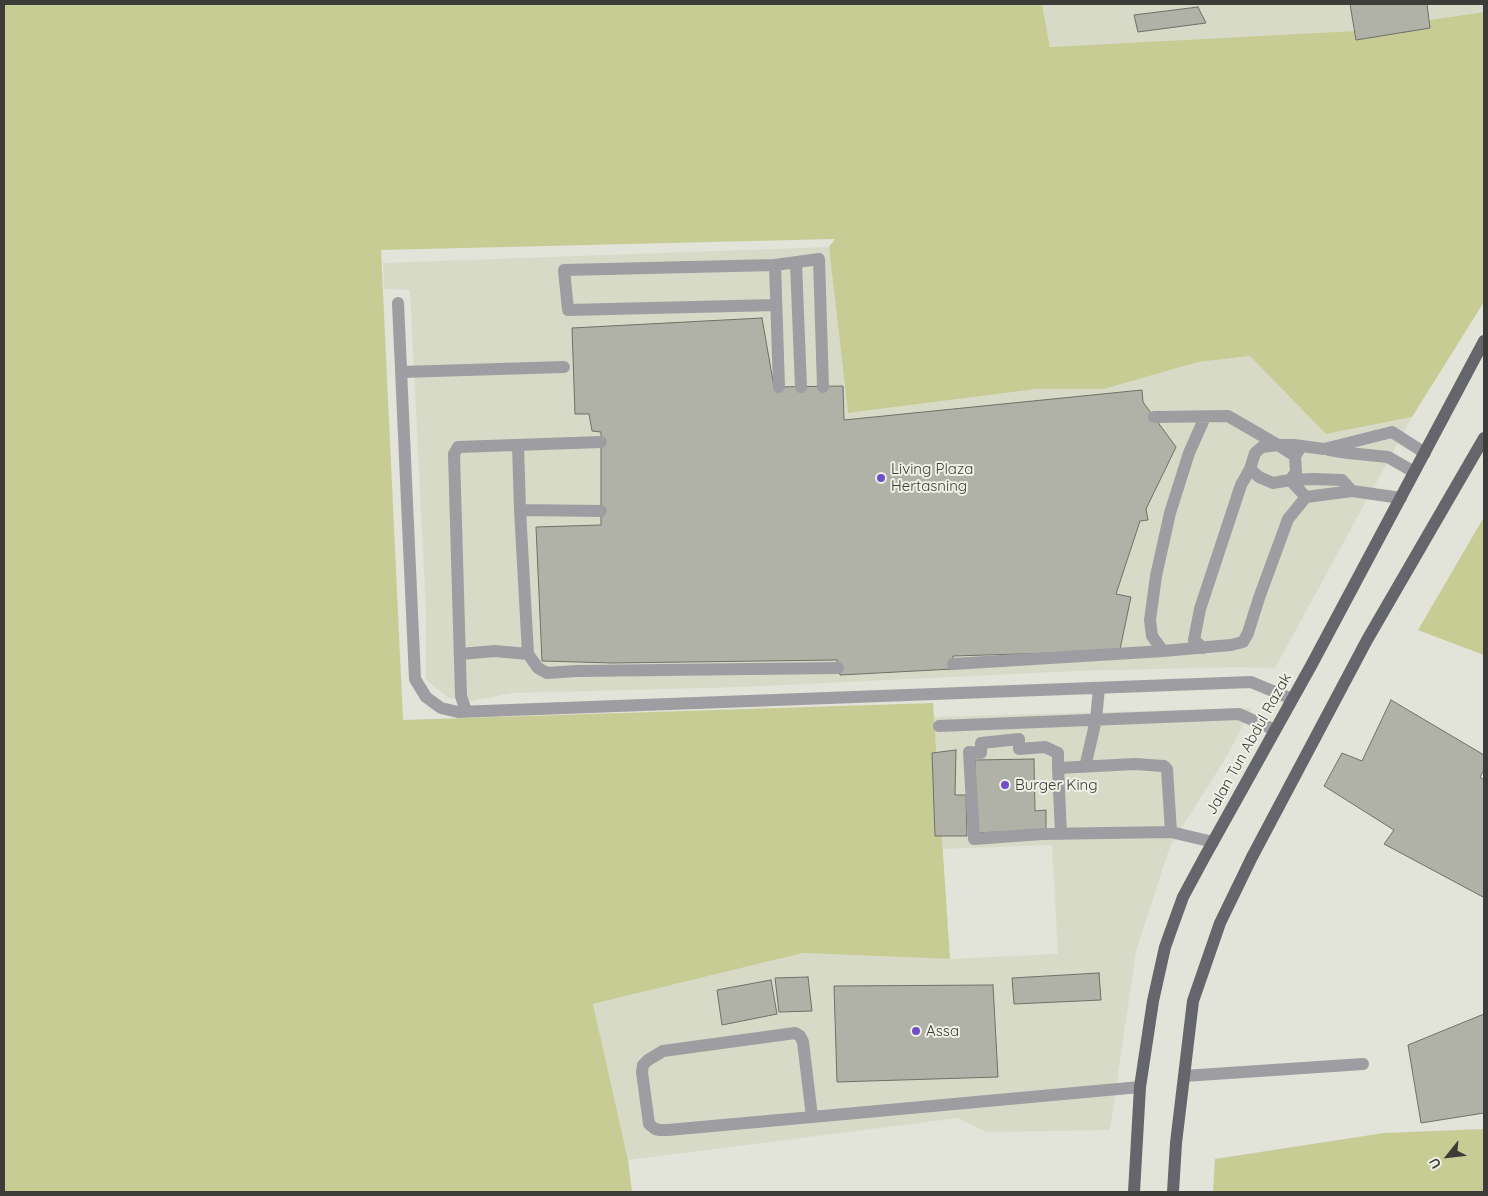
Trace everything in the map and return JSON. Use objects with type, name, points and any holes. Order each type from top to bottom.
[{"type":"main road","name":"Jalan Tun Abdul Razak","points":[[1134,1192],[1140,1087],[1153,1001],[1165,947],[1183,897],[1401,498],[1484,341]]},
{"type":"main road","points":[[1173,1192],[1176,1143],[1193,1001],[1224,914],[1252,857],[1368,640],[1484,438]]},
{"type":"street","points":[[776,305],[568,310],[564,270],[775,265],[819,259],[823,387]]},
{"type":"street","points":[[775,265],[779,390],[801,388],[796,263]]},
{"type":"street","points":[[398,302],[415,679],[426,697],[441,708],[458,712],[1251,682],[1292,699]]},
{"type":"street","points":[[401,372],[564,368]]},
{"type":"street","points":[[1154,417],[1228,416],[1278,445],[1298,451],[1324,449],[1392,432],[1425,453]]},
{"type":"street","points":[[1163,652],[1152,636],[1150,620],[1156,576],[1170,513],[1189,453],[1205,417]]},
{"type":"street","points":[[466,711],[461,696],[454,454],[458,447],[601,442]]},
{"type":"street","points":[[518,445],[528,654],[538,668],[547,673],[576,671],[838,668]]},
{"type":"street","points":[[1198,644],[1200,608],[1241,485],[1250,469],[1254,453],[1262,446],[1278,445]]},
{"type":"street","points":[[1324,449],[1388,457],[1414,472]]},
{"type":"street","points":[[1290,480],[1296,472],[1298,451]]},
{"type":"street","points":[[1250,469],[1259,477],[1273,483],[1290,480],[1342,480],[1352,491]]},
{"type":"street","points":[[1290,480],[1306,497]]},
{"type":"street","points":[[953,664],[1163,652],[1183,649],[1198,644],[1231,645],[1243,642],[1248,633],[1288,519],[1306,497],[1352,491],[1401,498]]},
{"type":"street","points":[[520,510],[601,511]]},
{"type":"street","points":[[460,654],[495,651],[528,654]]},
{"type":"street","points":[[1085,767],[1096,720],[1098,688]]},
{"type":"street","points":[[939,726],[1239,714],[1275,730]]},
{"type":"street","points":[[1061,834],[1058,753],[1045,747],[1019,749],[1019,739],[980,742],[981,753],[969,752],[974,839],[1061,834],[1171,832],[1213,842]]},
{"type":"street","points":[[1058,768],[1135,764],[1164,766],[1167,769],[1171,832]]},
{"type":"street","points":[[812,1117],[803,1042],[795,1032],[663,1051],[643,1065],[642,1072],[649,1124],[655,1129],[668,1130],[812,1117],[1140,1087]]},
{"type":"street","points":[[1184,1076],[1363,1064]]},
{"type":"shaded area","points":[[1042,4],[1484,4],[1484,12],[1354,31],[1050,47]]},
{"type":"shaded area","name":"Living Plaza Hertasning","points":[[829,247],[848,413],[1037,389],[1104,389],[1198,362],[1250,356],[1326,434],[1412,417],[1275,668],[1234,667],[1076,671],[743,687],[512,693],[471,701],[449,698],[426,680],[426,611],[410,290],[384,289],[383,263]]},
{"type":"shaded area","points":[[1252,708],[1227,756],[1170,846],[1136,951],[1110,1130],[987,1132],[958,1118],[628,1160],[593,1004],[803,953],[950,959],[1058,954],[1052,845],[943,849],[934,717]]},
{"type":"green space","points":[[4,4],[1042,4],[1050,47],[1354,31],[1484,12],[1484,302],[1412,417],[1326,434],[1250,356],[1198,362],[1104,389],[1037,389],[848,413],[829,247],[835,239],[381,250],[403,720],[933,703],[950,959],[803,953],[593,1004],[628,1160],[632,1192],[4,1192]]},
{"type":"green space","points":[[1484,517],[1484,655],[1418,630]]},
{"type":"green space","points":[[1484,1129],[1484,1192],[1213,1192],[1215,1159],[1384,1133]]},
{"type":"building","points":[[1350,4],[1427,4],[1430,28],[1356,40]]},
{"type":"building","points":[[1198,7],[1206,23],[1138,32],[1134,15]]},
{"type":"building","name":"Living Plaza Hertasning","points":[[762,318],[774,387],[843,386],[844,420],[1142,390],[1143,402],[1176,447],[1146,509],[1148,520],[1140,521],[1116,594],[1131,597],[1119,654],[1053,653],[953,656],[953,669],[840,675],[837,660],[613,663],[542,661],[536,527],[601,525],[601,432],[592,431],[589,414],[575,414],[572,328]]},
{"type":"building","points":[[1391,700],[1484,755],[1484,770],[1480,777],[1484,780],[1483,897],[1384,844],[1394,830],[1324,786],[1342,753],[1362,761]]},
{"type":"building","points":[[956,750],[955,795],[966,795],[967,836],[935,836],[932,753]]},
{"type":"building","name":"Burger King","points":[[1034,759],[1035,811],[1046,810],[1046,830],[976,833],[975,760]]},
{"type":"building","points":[[1099,973],[1101,1000],[1014,1004],[1012,978]]},
{"type":"building","points":[[808,977],[812,1011],[779,1012],[775,978]]},
{"type":"building","points":[[771,980],[777,1014],[722,1025],[717,990]]},
{"type":"building","name":"Assa","points":[[993,985],[998,1077],[837,1082],[834,986]]},
{"type":"building","points":[[1484,1014],[1484,1113],[1421,1123],[1408,1045]]},
{"type":"place","name":"Living Plaza Hertasning","points":[[881,478]]},
{"type":"place","name":"Burger King","points":[[1005,785]]},
{"type":"place","name":"Assa","points":[[916,1031]]}]
